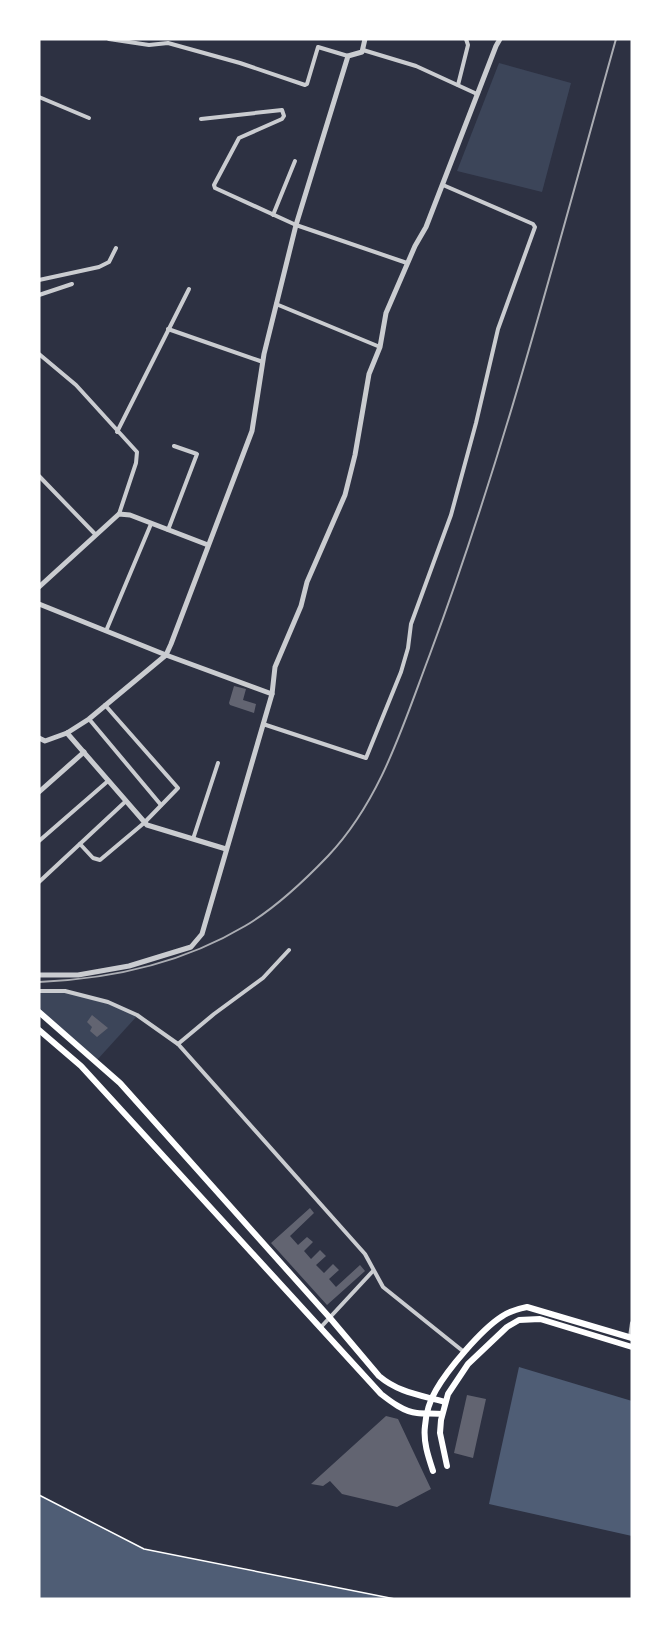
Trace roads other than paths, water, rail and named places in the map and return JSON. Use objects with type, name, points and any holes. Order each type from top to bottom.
[{"type":"main road","points":[[39,1012],[120,1083],[379,1376],[406,1393],[445,1402]]},
{"type":"main road","points":[[39,1030],[81,1066],[388,1400],[409,1411],[442,1414]]},
{"type":"main road","points":[[433,1471],[426,1450],[424,1433],[432,1398],[436,1389],[464,1352],[499,1318],[514,1310],[527,1307],[631,1337]]},
{"type":"main road","points":[[447,1466],[440,1433],[442,1414],[448,1394],[468,1364],[507,1327],[519,1320],[540,1319],[632,1347]]},
{"type":"street","points":[[109,39],[149,45],[168,44],[240,63],[305,85],[318,47],[317,39]]},
{"type":"street","points":[[363,50],[365,39]]},
{"type":"street","points":[[458,85],[468,45],[466,39]]},
{"type":"street","points":[[39,975],[78,975],[120,968],[195,944],[202,934],[272,694],[275,667],[301,606],[307,582],[345,495],[355,455],[369,374],[380,347],[386,313],[407,263],[426,227],[500,39]]},
{"type":"street","points":[[318,47],[348,56],[363,50],[416,66],[477,94]]},
{"type":"street","points":[[39,746],[42,739],[67,733],[89,719],[166,654],[252,431],[263,362],[296,225],[348,56]]},
{"type":"street","points":[[39,97],[89,118]]},
{"type":"street","points":[[201,120],[282,110],[284,116],[282,119],[239,138],[214,185],[216,190],[296,225],[407,263]]},
{"type":"street","points":[[273,215],[294,161]]},
{"type":"street","points":[[263,724],[366,758],[400,672],[408,648],[411,624],[453,505],[498,329],[534,227],[533,224],[443,185]]},
{"type":"street","points":[[39,280],[99,267],[109,262],[116,248]]},
{"type":"street","points":[[39,295],[72,284]]},
{"type":"street","points":[[117,432],[189,289]]},
{"type":"street","points":[[276,304],[380,347]]},
{"type":"street","points":[[168,329],[263,362]]},
{"type":"street","points":[[39,354],[76,385],[137,452],[138,457],[119,514],[39,587]]},
{"type":"street","points":[[168,531],[197,454],[174,446]]},
{"type":"street","points":[[39,476],[95,534]]},
{"type":"street","points":[[119,514],[130,515],[208,545]]},
{"type":"street","points":[[106,631],[151,524]]},
{"type":"street","points":[[39,603],[272,694]]},
{"type":"street","points":[[80,844],[93,858],[100,860],[176,792],[177,786],[105,705]]},
{"type":"street","points":[[89,719],[161,806]]},
{"type":"street","points":[[67,733],[144,823],[226,849]]},
{"type":"street","points":[[39,792],[84,752]]},
{"type":"street","points":[[193,839],[218,763]]},
{"type":"street","points":[[39,841],[108,781]]},
{"type":"street","points":[[39,882],[126,801]]},
{"type":"street","points":[[178,1044],[263,978],[289,950]]},
{"type":"street","points":[[39,991],[80,993],[108,1002],[136,1015],[178,1044],[365,1254],[383,1287],[464,1352]]},
{"type":"street","points":[[321,1328],[373,1271]]},
{"type":"street","points":[[631,1337],[632,1323]]},
{"type":"railway","points":[[39,982],[92,977],[145,967],[197,950],[221,939],[256,919],[299,884],[328,856],[362,811],[389,761],[400,734],[483,502],[507,425],[616,39]]}]
